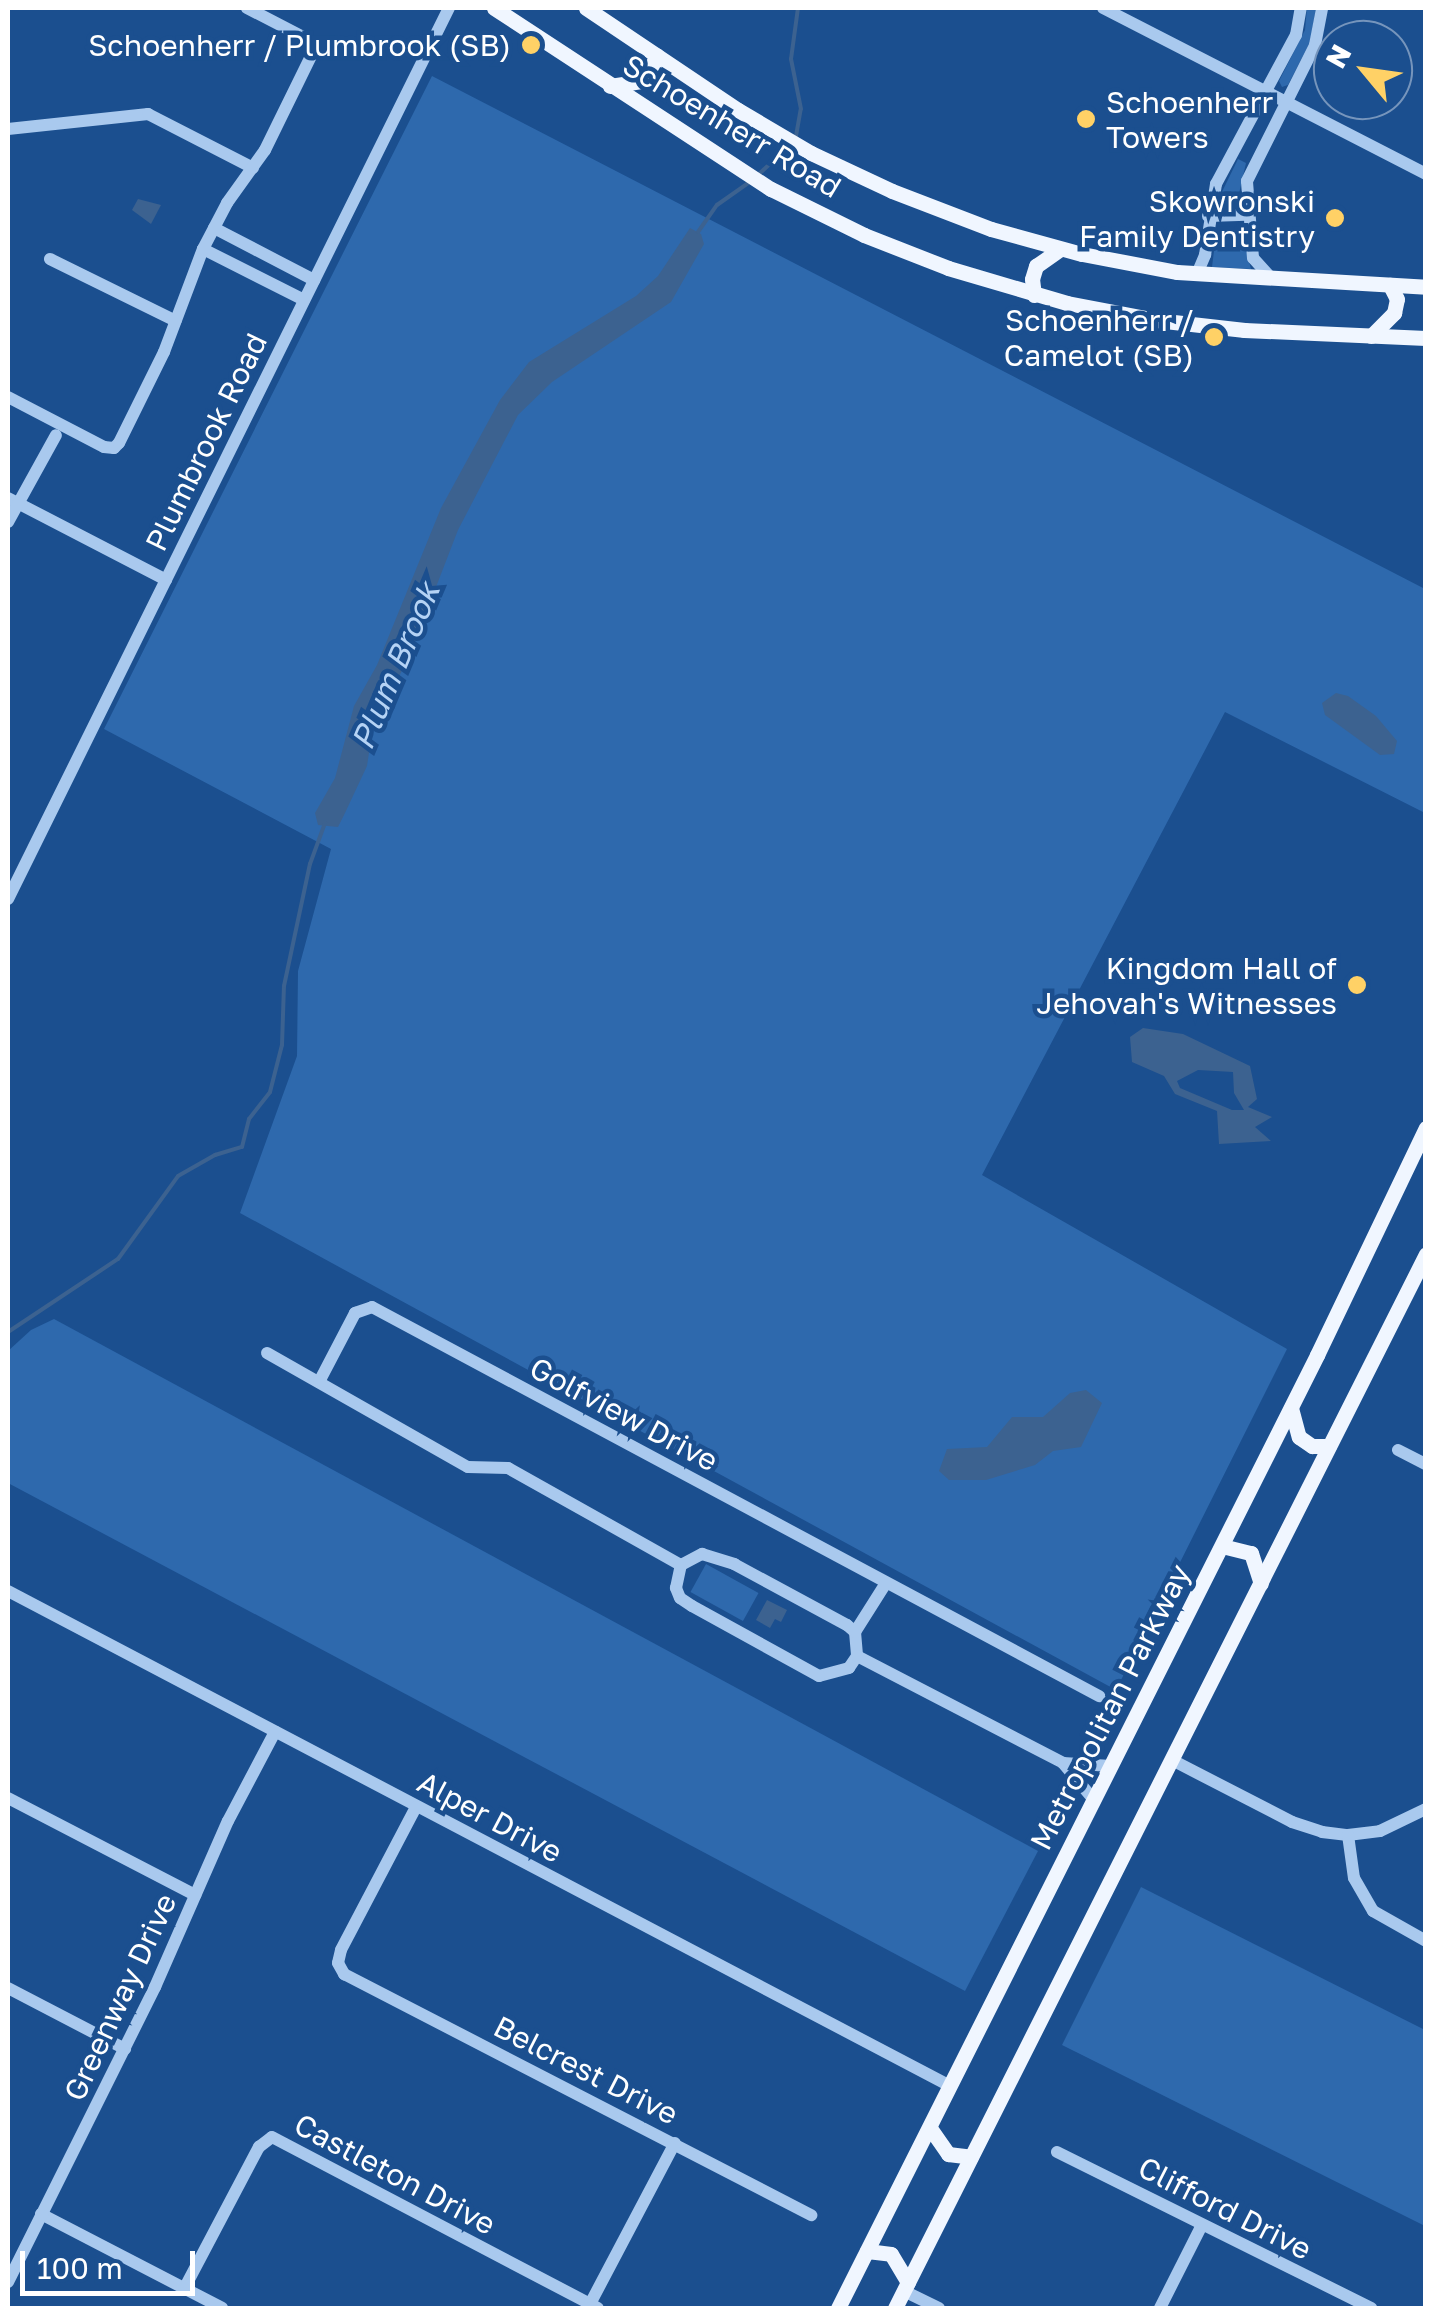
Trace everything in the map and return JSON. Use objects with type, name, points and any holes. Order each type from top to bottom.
[{"type":"main road","name":"Schoenherr Road","points":[[494,8],[771,189],[903,252],[1034,295],[1182,324],[1426,338]]},
{"type":"main road","name":"Schoenherr Road","points":[[586,8],[738,110],[797,144],[928,207],[1060,249],[1197,274],[1426,287]]},
{"type":"main road","points":[[610,86],[643,81],[657,56]]},
{"type":"main road","points":[[1034,295],[1032,280],[1036,266],[1060,249]]},
{"type":"main road","points":[[1371,336],[1394,313],[1397,299],[1390,285]]},
{"type":"main road","name":"Metropolitan Parkway","points":[[838,2308],[1291,1408],[1426,1128]]},
{"type":"main road","points":[[895,2308],[1426,1254]]},
{"type":"main road","points":[[1291,1408],[1298,1437],[1312,1446],[1329,1446]]},
{"type":"main road","points":[[1222,1546],[1250,1553],[1261,1582]]},
{"type":"main road","points":[[930,2128],[935,2142],[948,2154],[971,2157]]},
{"type":"main road","points":[[867,2251],[890,2254],[906,2286]]},
{"type":"street","points":[[8,396],[104,447],[114,448],[176,321],[203,249],[253,168],[308,64],[313,44],[247,8]]},
{"type":"street","name":"Plumbrook Road","points":[[8,899],[449,8]]},
{"type":"street","points":[[1102,8],[1118,11],[1266,92],[1425,171]]},
{"type":"street","points":[[1197,274],[1205,255],[1208,216],[1216,184],[1296,35],[1301,8]]},
{"type":"street","points":[[1274,280],[1252,258],[1246,215],[1247,181],[1319,37],[1322,8]]},
{"type":"street","points":[[8,129],[148,114],[253,168]]},
{"type":"street","points":[[1236,146],[1257,158]]},
{"type":"street","points":[[1208,216],[1246,215]]},
{"type":"street","points":[[214,228],[314,280]]},
{"type":"street","points":[[203,249],[304,300]]},
{"type":"street","points":[[50,259],[176,321]]},
{"type":"street","points":[[8,522],[12,500],[56,435]]},
{"type":"street","points":[[12,500],[166,580]]},
{"type":"street","name":"Golfview Drive","points":[[319,1382],[355,1313],[372,1307],[1100,1696]]},
{"type":"street","points":[[267,1353],[468,1466],[508,1468],[681,1564],[711,1554],[854,1632]]},
{"type":"street","points":[[1398,1450],[1426,1464]]},
{"type":"street","points":[[681,1564],[676,1588],[680,1598],[808,1671],[832,1675],[849,1668],[858,1656],[854,1632],[886,1583]]},
{"type":"street","name":"Alper Drive","points":[[8,1591],[950,2086]]},
{"type":"street","points":[[858,1656],[1063,1763],[1094,1800]]},
{"type":"street","name":"Greenway Drive","points":[[8,2282],[125,2049],[275,1732]]},
{"type":"street","points":[[1172,1760],[1292,1822],[1348,1835],[1400,1824],[1426,1809]]},
{"type":"street","points":[[1063,1763],[1111,1766]]},
{"type":"street","points":[[8,1798],[195,1895]]},
{"type":"street","name":"Belcrest Drive","points":[[416,1807],[341,1950],[339,1968],[811,2214]]},
{"type":"street","points":[[1348,1835],[1354,1878],[1373,1911],[1426,1941]]},
{"type":"street","points":[[8,1988],[125,2049]]},
{"type":"street","name":"Castleton Drive","points":[[184,2289],[258,2147],[272,2137],[594,2306]]},
{"type":"street","points":[[594,2306],[674,2142]]},
{"type":"street","name":"Clifford Drive","points":[[1057,2152],[1343,2302],[1371,2308]]},
{"type":"street","points":[[42,2214],[222,2308]]},
{"type":"street","points":[[1160,2308],[1202,2225]]},
{"type":"street","points":[[906,2286],[939,2308]]},
{"type":"shaded area","points":[[1307,8],[1316,8],[1310,42],[1288,85],[1282,87],[1279,81],[1305,30]]},
{"type":"shaded area","points":[[432,76],[1425,589],[1425,813],[1225,712],[982,1175],[1287,1349],[1116,1690],[240,1213],[297,1056],[298,971],[331,849],[104,729]]},
{"type":"shaded area","points":[[1238,159],[1246,163],[1238,198],[1228,207],[1220,196]]},
{"type":"shaded area","points":[[1236,229],[1242,234],[1251,269],[1212,267],[1216,235]]},
{"type":"shaded area","points":[[54,1319],[1038,1851],[965,1991],[8,1483],[8,1351],[31,1330]]},
{"type":"shaded area","points":[[706,1564],[758,1593],[743,1621],[690,1592]]},
{"type":"shaded area","points":[[1141,1887],[1425,2030],[1425,2226],[1062,2045]]},
{"type":"water","points":[[138,199],[161,205],[151,224],[132,210]]},
{"type":"water","points":[[690,228],[701,234],[704,244],[671,302],[552,382],[518,415],[458,530],[409,657],[373,727],[367,766],[345,813],[338,827],[318,825],[315,813],[335,778],[354,706],[377,665],[441,508],[500,400],[529,362],[636,296],[658,276]]},
{"type":"water","points":[[1336,693],[1348,696],[1376,716],[1397,741],[1394,754],[1380,755],[1325,715],[1322,703]]},
{"type":"water","points":[[1143,1028],[1183,1034],[1250,1066],[1257,1099],[1248,1107],[1272,1117],[1255,1127],[1271,1141],[1219,1144],[1217,1111],[1175,1094],[1164,1076],[1132,1062],[1130,1037]],"holes":[[[1198,1070],[1233,1072],[1234,1093],[1244,1110],[1232,1110],[1180,1088],[1177,1081]]]},
{"type":"water","points":[[1086,1390],[1102,1403],[1081,1447],[1053,1451],[1035,1465],[986,1480],[949,1480],[939,1471],[947,1449],[987,1447],[1012,1417],[1043,1417],[1070,1393]]},
{"type":"water","points":[[767,1600],[787,1610],[781,1622],[775,1619],[770,1628],[756,1620]]},
{"type":"waterway","name":"Plum Brook","points":[[796,136],[801,109],[791,59],[798,8]]},
{"type":"waterway","name":"Plum Brook","points":[[758,175],[791,144]]},
{"type":"waterway","name":"Plum Brook","points":[[698,232],[717,205],[751,181]]},
{"type":"waterway","name":"Plum Brook","points":[[8,1332],[118,1259],[178,1176],[215,1155],[242,1147],[249,1119],[270,1092],[282,1045],[284,986],[310,864],[325,823]]},
{"type":"place","name":"Schoenherr / Plumbrook (SB)","points":[[531,45]]},
{"type":"place","name":"Schoenherr Towers","points":[[1086,119]]},
{"type":"place","name":"Skowronski Family Dentistry","points":[[1335,218]]},
{"type":"place","name":"Schoenherr / Camelot (SB)","points":[[1214,337]]},
{"type":"place","name":"Kingdom Hall of Jehovah's Witnesses","points":[[1357,985]]}]
